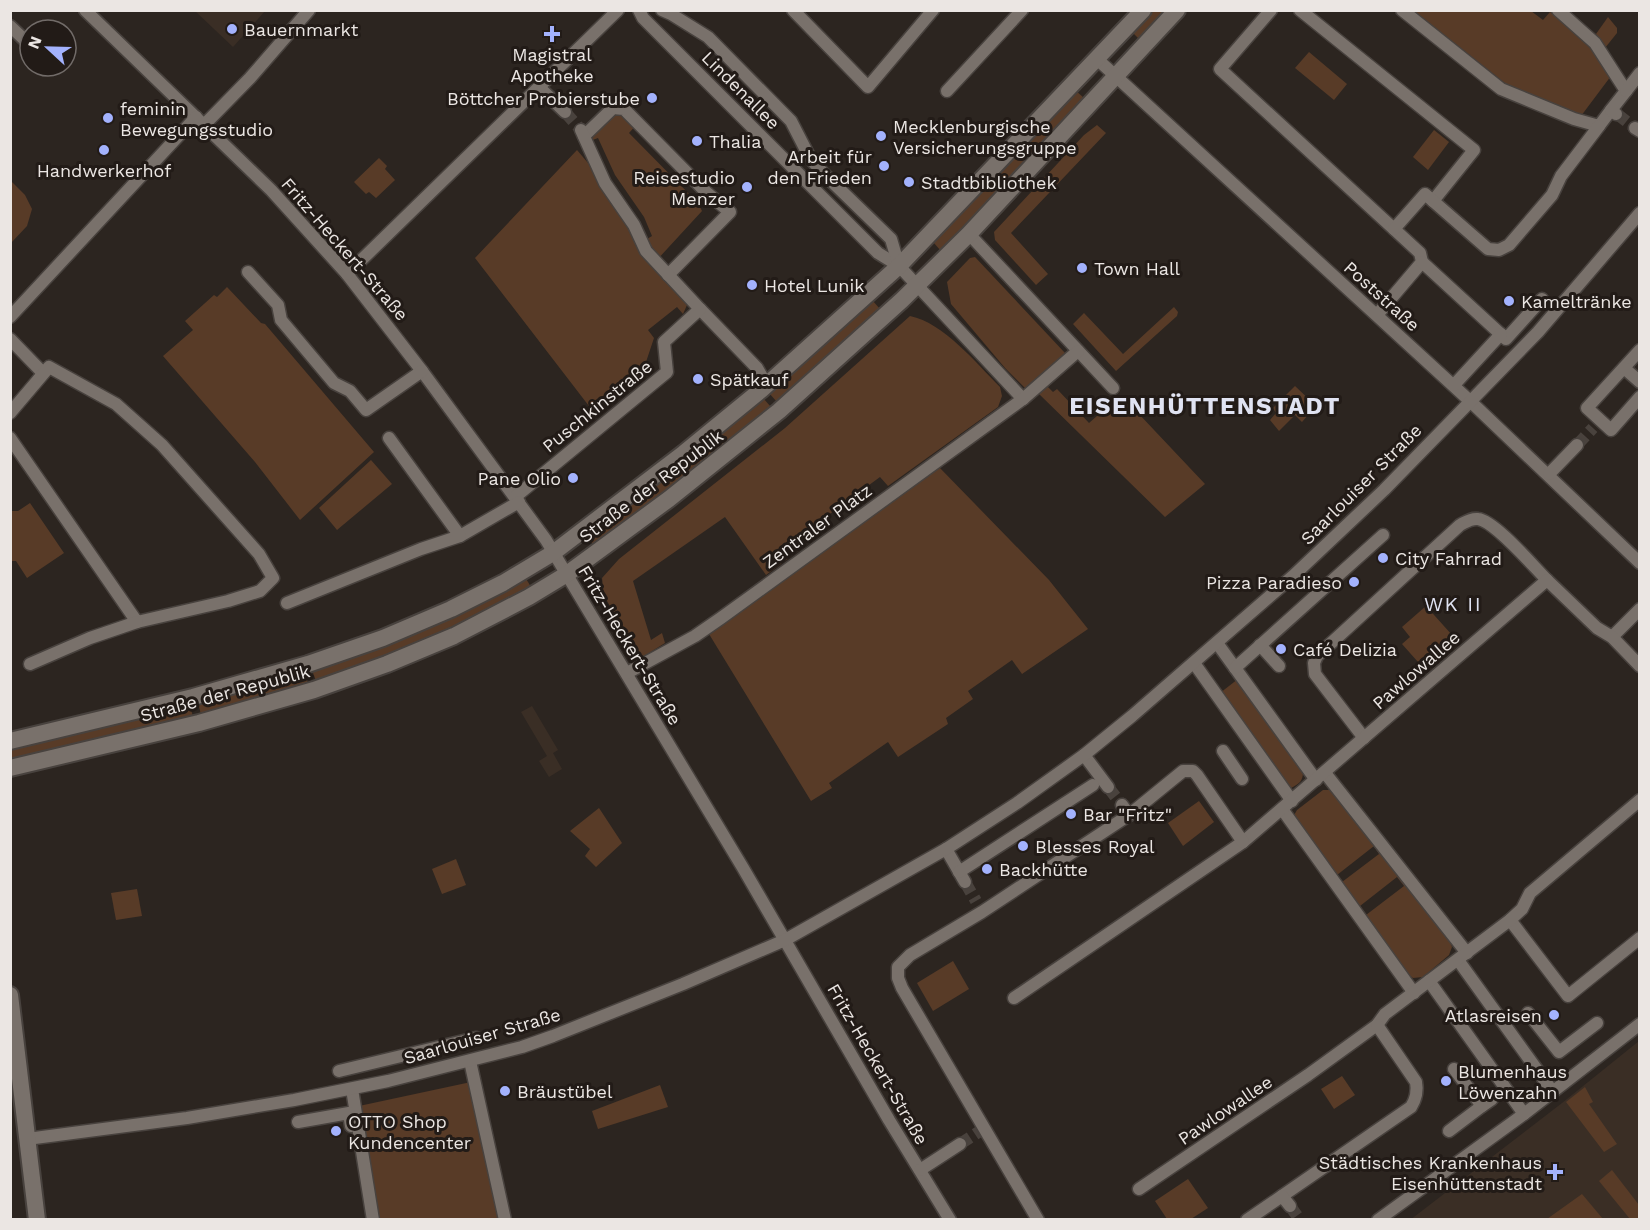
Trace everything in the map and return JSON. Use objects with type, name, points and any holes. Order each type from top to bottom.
[{"type":"street","name":"Fritz-Heckert-Straße","points":[[86,10],[271,190],[347,274],[517,499],[567,574],[627,673],[950,1220]]},
{"type":"street","points":[[10,317],[200,121],[250,78],[309,10]]},
{"type":"street","points":[[347,274],[618,10]]},
{"type":"street","name":"Lindenallee","points":[[639,10],[643,18],[878,253],[899,266],[917,286]]},
{"type":"street","name":"Lindenallee","points":[[662,10],[708,37],[791,121],[810,158],[891,239],[899,266]]},
{"type":"street","points":[[794,10],[868,87],[933,10]]},
{"type":"street","points":[[947,91],[1022,10]]},
{"type":"street","name":"Straße der Republik","points":[[10,741],[186,699],[362,646],[451,609],[503,583],[553,553],[684,453],[899,266],[1143,10]]},
{"type":"street","name":"Straße der Republik","points":[[10,768],[199,723],[314,690],[397,660],[454,636],[529,597],[567,574],[669,499],[779,411],[917,286],[969,234],[1177,10]]},
{"type":"street","points":[[1270,10],[1220,69],[1420,253],[1422,262],[1506,339],[1542,299]]},
{"type":"street","points":[[1300,10],[1474,150],[1433,201]]},
{"type":"street","points":[[1402,10],[1501,89],[1574,119],[1599,126]]},
{"type":"street","points":[[1558,10],[1595,43],[1626,91]]},
{"type":"street","name":"Poststraße","points":[[1097,59],[1549,474],[1640,562]]},
{"type":"street","points":[[1394,230],[1425,194],[1488,249],[1499,250],[1509,245],[1552,195],[1561,176],[1599,126],[1614,112],[1640,73]]},
{"type":"street","points":[[540,88],[565,112]]},
{"type":"street","points":[[668,275],[730,212],[624,109],[613,108],[582,133],[605,183],[634,225],[646,251],[699,309],[757,368],[766,384]]},
{"type":"street","name":"Saarlouiser Straße","points":[[27,1139],[187,1118],[352,1089],[470,1060],[553,1036],[718,970],[785,940],[946,849],[1017,803],[1084,755],[1194,663],[1344,529],[1538,332],[1640,213]]},
{"type":"street","points":[[969,234],[1113,388]]},
{"type":"street","points":[[1377,315],[1422,262]]},
{"type":"street","points":[[248,272],[278,305],[281,320],[334,383],[350,391],[366,410],[422,371]]},
{"type":"street","points":[[917,286],[1023,399]]},
{"type":"street","name":"Puschkinstraße","points":[[517,499],[667,372],[664,342],[699,309]]},
{"type":"street","points":[[1454,386],[1501,334]]},
{"type":"street","points":[[10,339],[44,374]]},
{"type":"street","points":[[1640,350],[1587,408],[1596,424],[1611,430],[1640,397]]},
{"type":"street","name":"Zentraler Platz","points":[[627,673],[695,636],[721,618],[1023,399],[1078,351]]},
{"type":"street","points":[[10,413],[49,367],[116,404],[162,445],[212,499],[259,554],[273,578],[261,591],[137,622],[90,638],[30,664]]},
{"type":"street","points":[[1624,368],[1640,382]]},
{"type":"street","points":[[10,438],[137,622]]},
{"type":"street","points":[[389,438],[460,536]]},
{"type":"street","points":[[1549,474],[1576,445]]},
{"type":"street","points":[[287,603],[404,555],[460,536],[517,499]]},
{"type":"street","points":[[1364,738],[1315,674],[1314,663],[1317,656],[1460,525],[1469,520],[1478,519],[1487,522],[1500,533],[1597,628],[1612,637],[1638,663]]},
{"type":"street","points":[[1235,668],[1383,535]]},
{"type":"street","name":"Pawlowallee","points":[[1014,998],[1243,842],[1547,580]]},
{"type":"street","points":[[1612,637],[1640,609]]},
{"type":"street","points":[[1217,643],[1462,956],[1553,1092]]},
{"type":"street","points":[[1260,645],[1279,666]]},
{"type":"street","points":[[1194,663],[1292,801]]},
{"type":"street","points":[[1223,751],[1242,779]]},
{"type":"street","points":[[1084,755],[1108,787]]},
{"type":"street","points":[[1038,1220],[983,1130],[943,1056],[902,988],[898,978],[898,967],[910,955],[979,907],[1177,774],[1188,769],[1197,775],[1243,842]]},
{"type":"street","points":[[946,849],[962,877],[1094,785]]},
{"type":"street","name":"Pawlowallee","points":[[1139,1189],[1308,1075],[1377,1025],[1385,1014],[1510,921],[1522,909],[1530,892],[1640,800]]},
{"type":"street","points":[[1282,809],[1414,993]]},
{"type":"street","points":[[1510,921],[1568,996],[1640,938]]},
{"type":"street","points":[[1430,981],[1524,1114]]},
{"type":"street","points":[[10,995],[16,1096],[27,1139],[37,1220]]},
{"type":"street","points":[[1528,1013],[1559,1052],[1597,1023]]},
{"type":"street","points":[[1378,1220],[1524,1114],[1640,1024]]},
{"type":"street","points":[[1247,1220],[1286,1201],[1411,1107],[1415,1101],[1416,1082],[1377,1025]]},
{"type":"street","points":[[339,1071],[476,1038]]},
{"type":"street","points":[[470,1060],[505,1220]]},
{"type":"street","points":[[1449,1131],[1487,1102],[1454,1069]]},
{"type":"street","points":[[352,1089],[373,1220]]},
{"type":"street","points":[[298,1122],[349,1113],[354,1144],[361,1142]]},
{"type":"street","points":[[920,1170],[960,1144]]},
{"type":"shaded area","name":"Bauernmarkt","points":[[195,11],[265,11],[233,47]]},
{"type":"shaded area","points":[[1150,11],[1166,11],[1139,39],[1131,31]]},
{"type":"shaded area","points":[[1414,11],[1531,11],[1543,20],[1550,12],[1589,44],[1611,76],[1581,116],[1506,84]]},
{"type":"shaded area","points":[[1608,17],[1617,28],[1617,33],[1605,48],[1596,34]]},
{"type":"shaded area","points":[[1309,52],[1347,84],[1334,100],[1295,68]]},
{"type":"shaded area","points":[[1075,90],[1084,98],[941,251],[933,242]]},
{"type":"shaded area","points":[[613,108],[638,123],[629,133],[698,203],[702,211],[656,261],[681,289],[687,305],[683,314],[677,307],[648,330],[654,338],[646,362],[619,383],[620,386],[592,410],[475,258],[577,150],[605,183],[642,242],[652,236],[644,217],[615,175],[598,138],[587,142]]},
{"type":"shaded area","points":[[1097,125],[1106,133],[1011,233],[1048,274],[1036,285],[995,240],[994,232],[1084,135]]},
{"type":"shaded area","points":[[1434,130],[1449,142],[1428,170],[1413,157]]},
{"type":"shaded area","points":[[379,158],[395,180],[376,198],[369,192],[366,194],[354,182]]},
{"type":"shaded area","points":[[11,181],[25,195],[32,209],[27,226],[11,243]]},
{"type":"shaded area","points":[[975,257],[1065,353],[1025,388],[951,304],[947,282],[970,258]]},
{"type":"shaded area","points":[[227,287],[261,323],[265,324],[374,452],[300,520],[255,462],[163,356],[193,330],[185,321],[214,295],[217,297]]},
{"type":"shaded area","points":[[872,300],[880,309],[777,402],[769,393]]},
{"type":"shaded area","points":[[1174,307],[1178,312],[1177,316],[1116,371],[1073,324],[1084,313],[1123,354]]},
{"type":"shaded area","points":[[910,316],[923,320],[947,335],[981,367],[1000,387],[1002,396],[998,407],[888,486],[880,477],[785,547],[791,556],[766,575],[725,517],[633,581],[651,640],[662,633],[665,643],[641,658],[604,596],[602,578],[619,559],[785,428]]},
{"type":"shaded area","points":[[1047,386],[1053,392],[1057,389],[1089,423],[1121,395],[1205,484],[1165,517],[1038,393]]},
{"type":"shaded area","points":[[1295,386],[1316,406],[1302,422],[1295,415],[1279,431],[1270,420],[1276,413],[1273,408]]},
{"type":"shaded area","points":[[763,398],[771,407],[722,448],[594,546],[587,537]]},
{"type":"shaded area","points":[[371,460],[392,484],[337,530],[319,508]]},
{"type":"shaded area","points":[[939,467],[1049,580],[1088,629],[1022,674],[1012,660],[968,691],[973,699],[946,718],[948,724],[898,757],[888,742],[829,783],[832,788],[811,801],[709,634]]},
{"type":"shaded area","points":[[30,503],[64,553],[27,578],[16,561],[11,561],[10,511],[18,511]]},
{"type":"shaded area","points":[[525,577],[531,587],[473,619],[409,648],[316,681],[312,670]]},
{"type":"shaded area","points":[[1426,606],[1452,635],[1418,662],[1402,644],[1410,637],[1402,627]]},
{"type":"shaded area","points":[[305,672],[308,684],[201,715],[198,702]]},
{"type":"shaded area","points":[[1238,679],[1303,772],[1300,782],[1291,788],[1285,785],[1220,693]]},
{"type":"shaded area","points":[[190,705],[193,717],[12,761],[10,748]]},
{"type":"shaded area","points":[[532,706],[558,750],[553,753],[562,769],[549,777],[539,761],[547,756],[521,712]]},
{"type":"shaded area","points":[[1323,790],[1330,790],[1449,939],[1452,947],[1449,955],[1423,977],[1413,978],[1405,972],[1293,817],[1297,810]],"holes":[[[1374,846],[1379,854],[1342,882],[1337,875]],[[1397,877],[1404,886],[1366,915],[1360,906]]]},
{"type":"shaded area","points":[[1199,801],[1214,822],[1183,846],[1168,823]]},
{"type":"shaded area","points":[[599,808],[622,843],[596,867],[585,856],[590,849],[570,831]]},
{"type":"shaded area","points":[[456,859],[466,885],[442,894],[432,869]]},
{"type":"shaded area","points":[[137,889],[142,916],[116,920],[111,893]]},
{"type":"shaded area","points":[[953,961],[969,989],[933,1011],[917,983]]},
{"type":"shaded area","name":"Städtisches Krankenhaus Eisenhüttenstadt","points":[[1639,1041],[1639,1219],[1410,1220],[1562,1103]]},
{"type":"shaded area","points":[[1342,1076],[1355,1095],[1334,1109],[1321,1089]]},
{"type":"shaded area","points":[[471,1082],[501,1219],[379,1219],[359,1106]]},
{"type":"shaded area","points":[[660,1085],[668,1107],[598,1129],[592,1111]]},
{"type":"shaded area","points":[[1585,1087],[1593,1102],[1589,1104],[1617,1144],[1604,1152],[1566,1102]]},
{"type":"shaded area","points":[[1612,1170],[1639,1205],[1639,1219],[1630,1219],[1599,1181]]},
{"type":"shaded area","points":[[1188,1179],[1208,1208],[1191,1219],[1167,1219],[1155,1201]]},
{"type":"shaded area","points":[[1582,1194],[1603,1219],[1547,1219]]},
{"type":"tunnel","points":[[565,112],[581,130]]},
{"type":"tunnel","points":[[1617,114],[1635,128]]},
{"type":"tunnel","points":[[1577,445],[1593,428]]},
{"type":"tunnel","points":[[1108,787],[1122,805]]},
{"type":"tunnel","points":[[965,882],[976,901]]},
{"type":"tunnel","points":[[960,1144],[980,1131]]},
{"type":"tunnel","points":[[1290,1206],[1300,1220]]},
{"type":"place","name":"Bauernmarkt","points":[[232,29]]},
{"type":"place","name":"Magistral Apotheke","points":[[552,34]]},
{"type":"place","name":"Böttcher Probierstube","points":[[652,98]]},
{"type":"place","name":"feminin Bewegungsstudio","points":[[108,118]]},
{"type":"place","name":"Mecklenburgische Versicherungsgruppe","points":[[881,136]]},
{"type":"place","name":"Thalia","points":[[697,141]]},
{"type":"place","name":"Handwerkerhof","points":[[104,150]]},
{"type":"place","name":"Arbeit für den Frieden","points":[[884,166]]},
{"type":"place","name":"Stadtbibliothek","points":[[909,182]]},
{"type":"place","name":"Reisestudio Menzer","points":[[747,187]]},
{"type":"place","name":"Town Hall","points":[[1082,268]]},
{"type":"place","name":"Hotel Lunik","points":[[752,285]]},
{"type":"place","name":"Kameltränke","points":[[1509,301]]},
{"type":"place","name":"Spätkauf","points":[[698,379]]},
{"type":"place","name":"Pane Olio","points":[[573,478]]},
{"type":"place","name":"City Fahrrad","points":[[1383,558]]},
{"type":"place","name":"Pizza Paradieso","points":[[1354,582]]},
{"type":"place","name":"Café Delizia","points":[[1281,649]]},
{"type":"place","name":"Bar \"Fritz\"","points":[[1071,814]]},
{"type":"place","name":"Blesses Royal","points":[[1023,846]]},
{"type":"place","name":"Backhütte","points":[[987,869]]},
{"type":"place","name":"Atlasreisen","points":[[1554,1015]]},
{"type":"place","name":"Blumenhaus Löwenzahn","points":[[1446,1081]]},
{"type":"place","name":"Bräustübel","points":[[505,1091]]},
{"type":"place","name":"OTTO Shop Kundencenter","points":[[336,1131]]},
{"type":"place","name":"Städtisches Krankenhaus Eisenhüttenstadt","points":[[1555,1172]]},
{"type":"district","name":"EISENHÜTTENSTADT","points":[[1205,406]]},
{"type":"district","name":"WK II","points":[[1453,604]]}]
